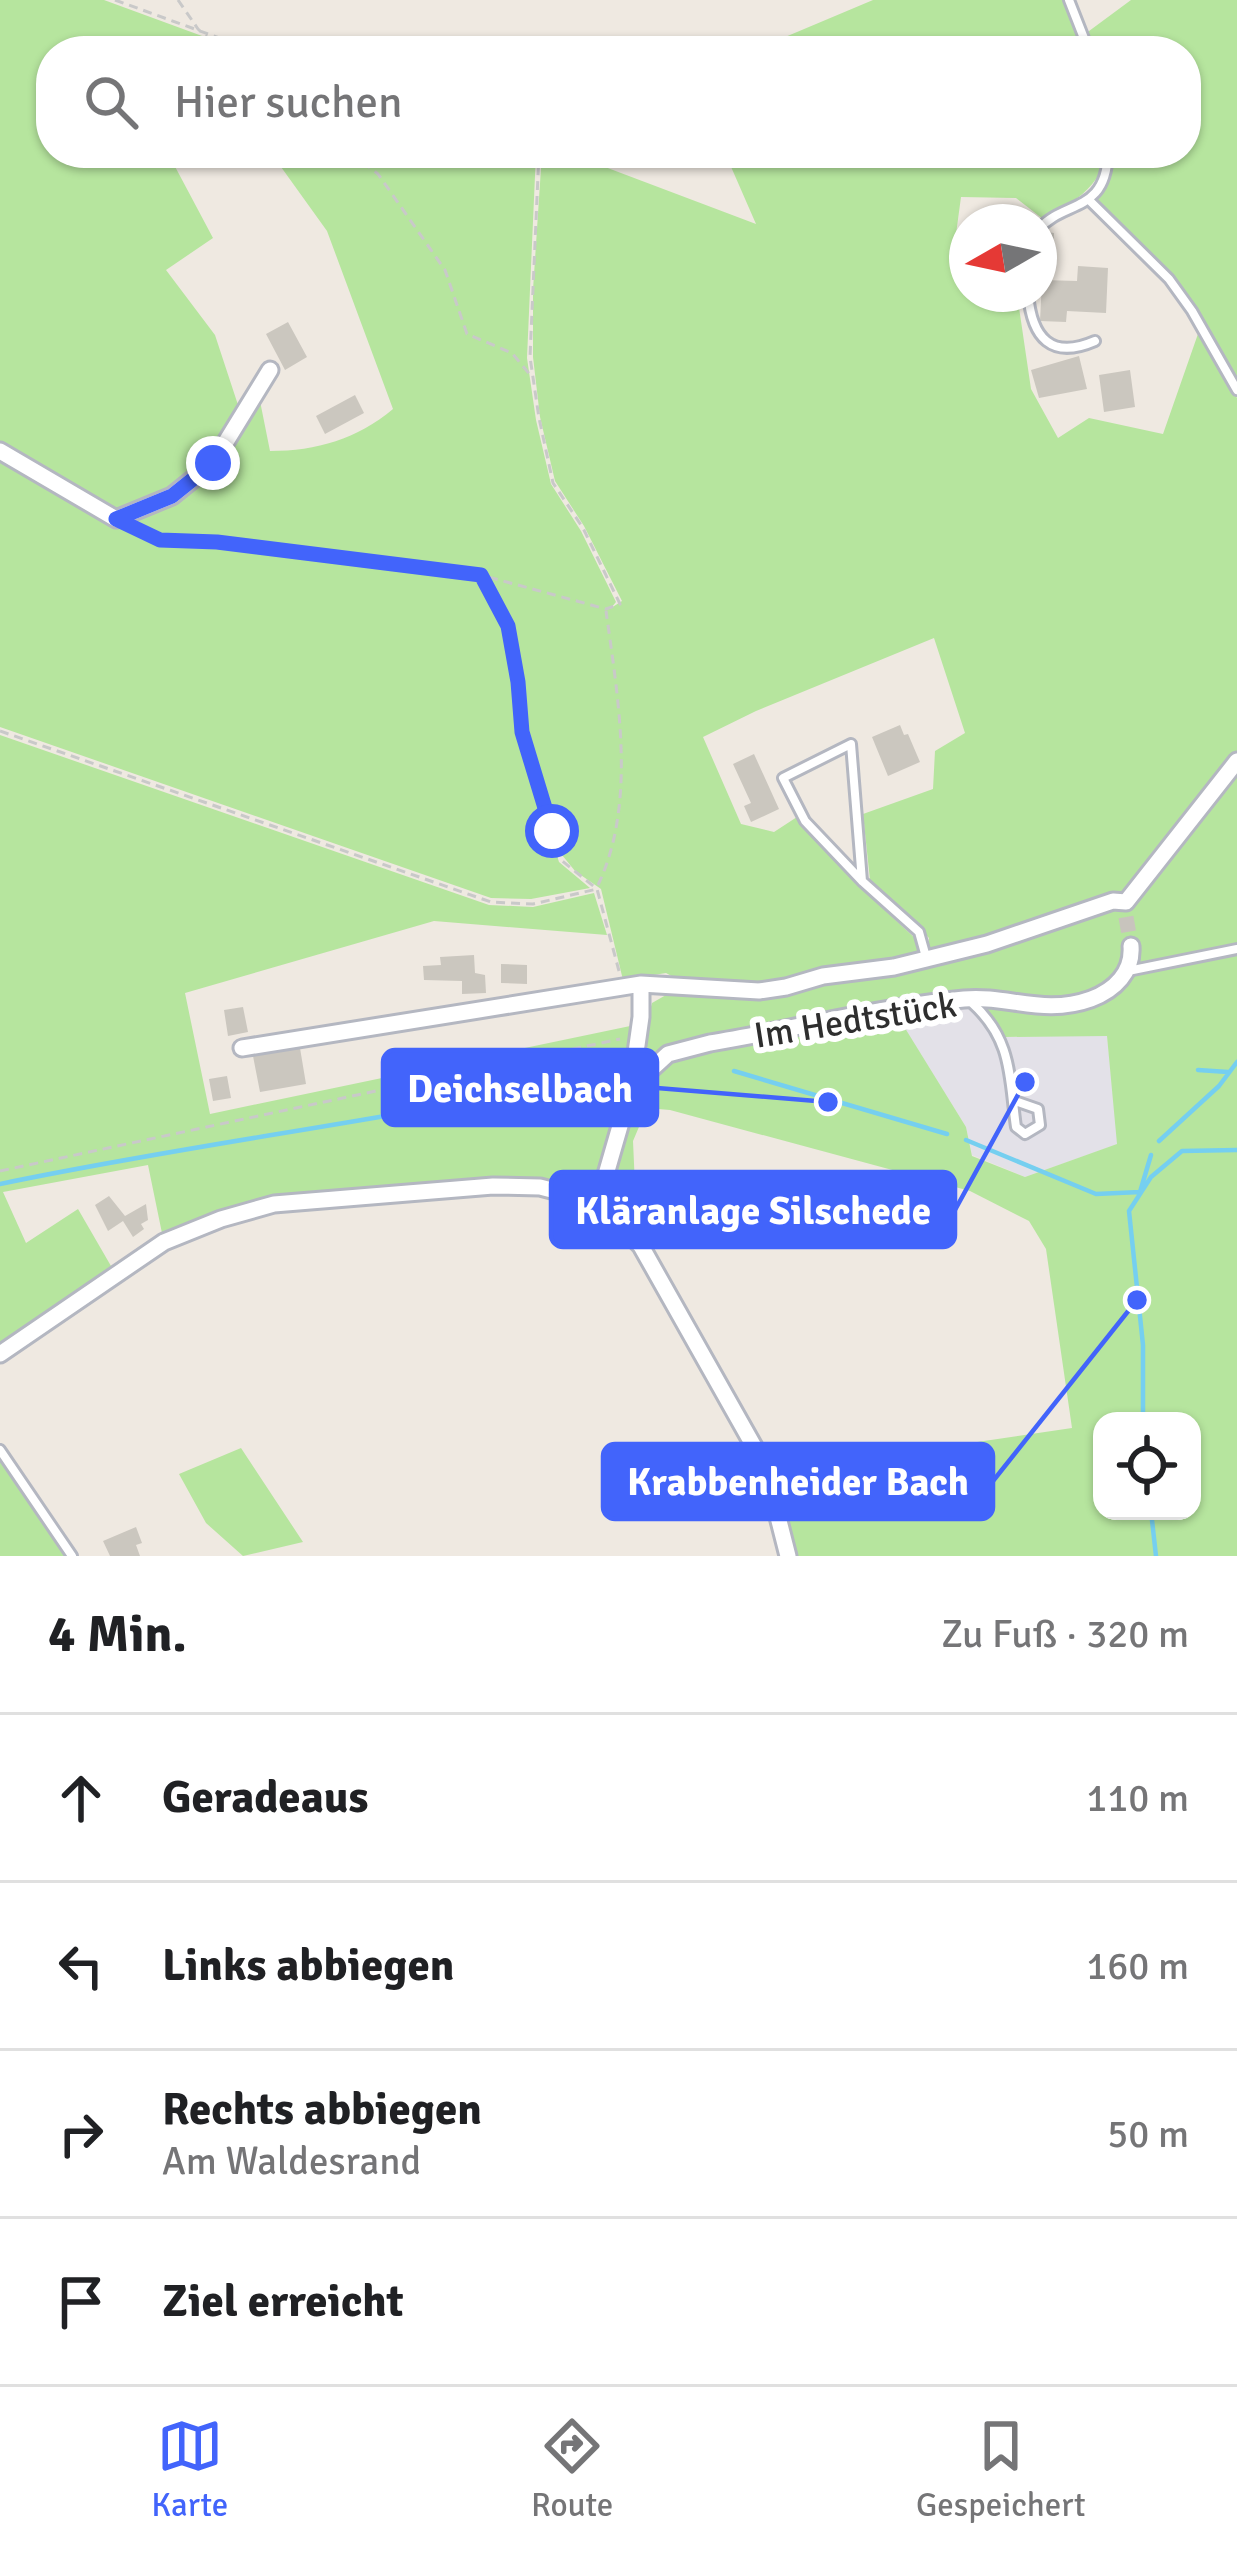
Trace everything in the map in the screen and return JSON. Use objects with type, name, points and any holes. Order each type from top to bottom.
[{"type":"street","points":[[0,451],[116,519],[172,496],[213,463],[270,370]]},
{"type":"street","name":"Im Hedtstück","points":[[242,1048],[632,985],[759,991],[926,957],[1058,923],[1113,902],[1126,909],[1237,761]]},
{"type":"street","points":[[1128,970],[1131,946]]},
{"type":"street","name":"Im Hedtstück","points":[[631,1088],[668,1054],[710,1043],[965,999],[1030,1007],[1073,1005],[1112,988],[1128,970]]},
{"type":"street","points":[[598,1202],[631,1088],[639,1035],[632,985]]},
{"type":"street","points":[[0,1354],[164,1242],[274,1204],[493,1186],[540,1187],[598,1202],[640,1246],[765,1466],[788,1556]]},
{"type":"lane","points":[[1069,0],[1083,36]]},
{"type":"lane","points":[[1057,215],[1089,200],[1108,168]]},
{"type":"lane","points":[[1089,200],[1168,279],[1237,390]]},
{"type":"lane","points":[[1030,312],[1040,335],[1052,346],[1068,350],[1095,341]]},
{"type":"lane","points":[[862,881],[851,744],[783,778],[805,821],[862,881],[919,932],[926,957]]},
{"type":"lane","points":[[1128,970],[1237,949]]},
{"type":"lane","points":[[965,999],[983,1013],[1011,1067],[1016,1127],[1033,1132],[1040,1126],[1038,1109],[1015,1101]]},
{"type":"lane","points":[[0,1450],[72,1556]]},
{"type":"path","points":[[115,0],[217,36]]},
{"type":"path","points":[[178,0],[206,36]]},
{"type":"path","points":[[370,168],[445,270],[467,334],[512,352],[532,377]]},
{"type":"path","points":[[116,519],[160,540],[263,547],[481,575],[606,609],[620,604],[583,528],[553,483],[532,377],[537,168]]},
{"type":"path","points":[[481,575],[508,626],[522,732],[561,860],[597,889],[632,985]]},
{"type":"path","points":[[597,889],[618,827],[618,700],[606,609]]},
{"type":"path","points":[[0,731],[491,902],[533,904],[597,889]]},
{"type":"path","points":[[0,1171],[639,1035]]},
{"type":"shaded area","points":[[981,1004],[1005,1037],[1107,1035],[1118,1144],[1025,1177],[972,1155],[966,1127],[899,1019]]},
{"type":"green space","points":[[0,0],[104,0],[202,36],[36,36],[36,168],[176,168],[213,238],[166,270],[215,335],[239,408],[191,476],[117,515],[0,447]]},
{"type":"green space","points":[[873,0],[1065,0],[1080,36],[788,36]]},
{"type":"green space","points":[[1131,0],[1237,0],[1237,385],[1170,277],[1094,200],[1111,168],[1201,168],[1201,36],[1085,34]]},
{"type":"green space","points":[[282,168],[535,168],[527,358],[536,420],[551,484],[581,531],[616,602],[611,608],[622,601],[555,481],[540,417],[533,357],[533,290],[541,168],[608,168],[756,224],[732,168],[1102,168],[1092,185],[1057,210],[1057,204],[1024,204],[1016,198],[961,197],[960,204],[949,204],[949,312],[1020,312],[1031,389],[1058,438],[1089,418],[1163,434],[1199,331],[1237,398],[1237,752],[1151,854],[1159,862],[1237,768],[1237,1556],[796,1556],[773,1472],[1072,1428],[1046,1249],[1029,1221],[970,1191],[670,1110],[647,1108],[633,1141],[635,1186],[612,1177],[622,1115],[652,1003],[680,987],[763,995],[925,963],[929,938],[870,880],[863,814],[933,789],[935,751],[965,733],[934,638],[703,737],[741,824],[774,832],[797,817],[860,887],[917,940],[917,951],[905,956],[772,986],[679,980],[666,973],[623,980],[601,889],[562,855],[524,732],[509,626],[490,592],[508,644],[518,732],[559,862],[590,888],[531,899],[491,898],[0,727],[0,456],[160,543],[218,545],[463,573],[286,546],[160,537],[126,520],[175,502],[259,396],[270,451],[304,449],[365,428],[393,409],[327,231]],"holes":[[[981,1004],[1005,1037],[1107,1036],[1117,1144],[1025,1177],[972,1156],[966,1127],[900,1020]]]},
{"type":"green space","points":[[0,735],[489,905],[533,907],[594,893],[607,935],[434,921],[185,993],[210,1114],[635,1025],[600,1182],[589,1189],[534,1181],[477,1182],[283,1197],[163,1238],[148,1165],[3,1192],[26,1243],[78,1209],[111,1266],[0,1345]]},
{"type":"green space","points":[[241,1448],[303,1542],[243,1556],[206,1523],[179,1474]]},
{"type":"green space","points":[[0,1457],[67,1556],[0,1556]]},
{"type":"building","points":[[1078,266],[1108,268],[1106,313],[1067,311],[1066,322],[1040,321],[1040,312],[1057,312],[1057,280],[1077,281]]},
{"type":"building","points":[[288,322],[307,357],[285,370],[266,334]]},
{"type":"building","points":[[1079,356],[1087,389],[1039,398],[1031,370]]},
{"type":"building","points":[[1130,370],[1135,407],[1104,412],[1099,375]]},
{"type":"building","points":[[355,395],[364,413],[325,434],[316,416]]},
{"type":"building","points":[[900,725],[920,762],[888,776],[872,737]]},
{"type":"building","points":[[754,754],[779,809],[751,822],[744,806],[751,803],[733,764]]},
{"type":"building","points":[[474,955],[475,973],[485,975],[486,993],[462,994],[462,981],[424,980],[423,966],[441,965],[440,957]]},
{"type":"building","points":[[501,964],[527,965],[527,984],[501,983]]},
{"type":"building","points":[[243,1007],[248,1032],[228,1036],[224,1010]]},
{"type":"building","points":[[300,1048],[306,1084],[260,1092],[253,1056]]},
{"type":"building","points":[[227,1076],[231,1098],[213,1101],[209,1079]]},
{"type":"building","points":[[109,1196],[125,1216],[146,1204],[144,1229],[133,1237],[123,1221],[108,1231],[95,1205]]},
{"type":"building","points":[[136,1527],[142,1543],[136,1545],[140,1556],[110,1556],[103,1541]]},
{"type":"waterway","points":[[1159,1141],[1219,1086],[1237,1062]]},
{"type":"waterway","points":[[1198,1070],[1228,1072]]},
{"type":"waterway","points":[[734,1071],[947,1134]]},
{"type":"waterway","points":[[0,1184],[448,1105],[460,1094],[607,1074]]},
{"type":"waterway","points":[[966,1140],[1096,1194],[1140,1192],[1151,1155]]},
{"type":"waterway","points":[[1143,1412],[1143,1345],[1129,1211],[1151,1177],[1182,1151],[1237,1150]]},
{"type":"waterway","points":[[1152,1520],[1156,1556]]},
{"type":"tunnel","points":[[1126,917],[1131,946]]},
{"type":"place","name":"Kläranlage Silschede","points":[[1025,1082]]},
{"type":"place","name":"Deichselbach","points":[[828,1102]]},
{"type":"place","name":"Krabbenheider Bach","points":[[1137,1300]]},
{"type":"route","points":[[213,463],[172,496],[116,519],[160,540],[286,549],[481,575],[508,626],[522,732],[552,831]]}]
